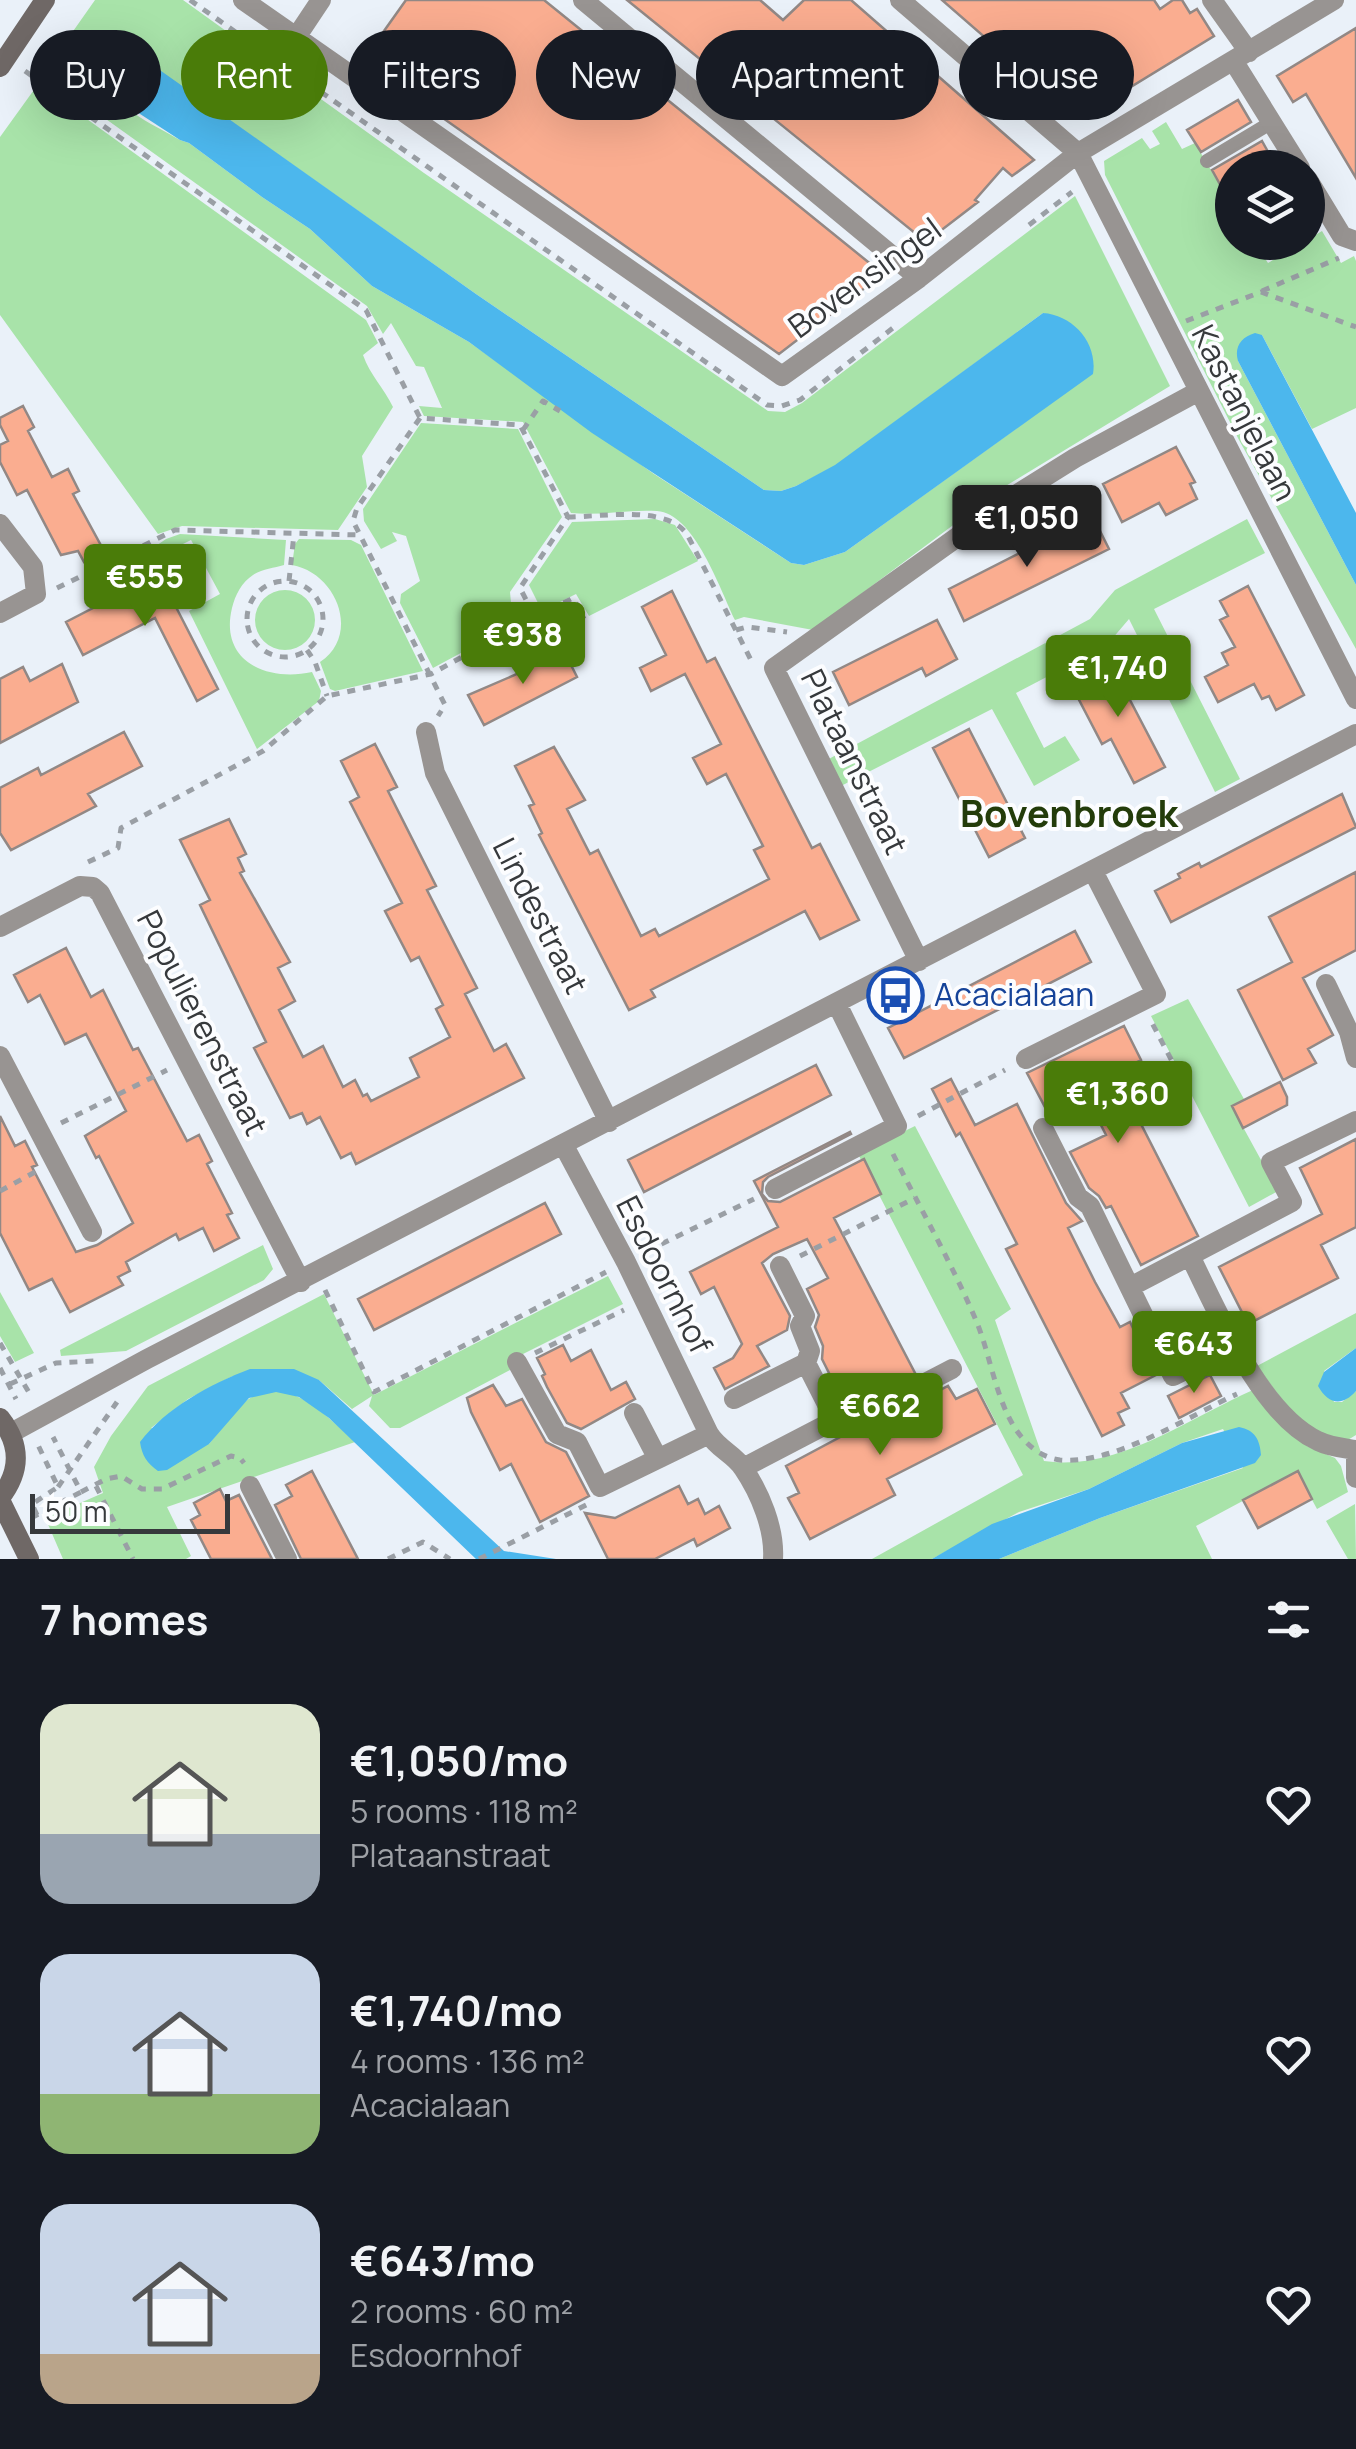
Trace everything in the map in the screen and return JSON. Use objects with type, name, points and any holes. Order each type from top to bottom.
[{"type":"main road","points":[[3,63],[46,0]]},
{"type":"main road","points":[[6,1426],[16,1450],[16,1468],[0,1499],[29,1559]]},
{"type":"street","name":"Bovensingel","points":[[242,0],[288,30]]},
{"type":"street","points":[[301,30],[321,0]]},
{"type":"street","points":[[583,0],[919,278]]},
{"type":"street","points":[[900,0],[1078,153]]},
{"type":"street","points":[[1212,0],[1288,150]]},
{"type":"street","name":"Bovensingel","points":[[328,58],[782,376],[919,278],[1078,153],[1334,0]]},
{"type":"street","name":"Kastanjelaan","points":[[1078,153],[1356,699]]},
{"type":"street","points":[[1325,210],[1342,236],[1354,241]]},
{"type":"street","name":"Plataanstraat","points":[[919,961],[774,668],[1019,493],[1198,391]]},
{"type":"street","points":[[0,524],[33,567],[36,589],[36,594],[0,613]]},
{"type":"street","name":"Lindestraat","points":[[426,732],[434,773],[609,1122]]},
{"type":"street","points":[[6,1426],[309,1278],[1356,734]]},
{"type":"street","points":[[1026,1059],[1156,994],[1092,871]]},
{"type":"street","points":[[0,927],[80,886]]},
{"type":"street","name":"Populierenstraat","points":[[80,886],[93,888],[105,900],[187,1060],[309,1278]]},
{"type":"street","points":[[1326,984],[1349,1032],[1356,1058]]},
{"type":"street","points":[[775,1189],[890,1130],[837,1004]]},
{"type":"street","points":[[0,1056],[92,1232]]},
{"type":"street","points":[[1132,1286],[1292,1202],[1270,1162],[1356,1121]]},
{"type":"street","points":[[1043,1128],[1078,1197],[1090,1206],[1174,1376],[1234,1345]]},
{"type":"street","name":"Esdoornhof","points":[[563,1144],[626,1262],[709,1434],[717,1447],[743,1468],[770,1526],[773,1559]]},
{"type":"street","points":[[1190,1256],[1234,1345],[1260,1386],[1314,1440],[1356,1454],[1356,1478]]},
{"type":"street","points":[[780,1266],[805,1316],[800,1326],[810,1351],[806,1364],[836,1420]]},
{"type":"street","points":[[517,1362],[557,1434],[577,1442],[600,1486],[709,1434]]},
{"type":"street","points":[[734,1399],[806,1364]]},
{"type":"street","points":[[743,1468],[836,1420],[852,1421],[952,1369]]},
{"type":"street","points":[[634,1413],[658,1459]]},
{"type":"street","points":[[250,1486],[287,1559]]},
{"type":"lane","points":[[1207,160],[1272,122]]},
{"type":"path","points":[[190,0],[767,404],[782,406],[800,400],[906,318]]},
{"type":"path","points":[[3,63],[366,310],[420,418]]},
{"type":"path","points":[[1029,224],[1091,178]]},
{"type":"path","points":[[1180,324],[1340,257],[1354,241]]},
{"type":"path","points":[[1261,292],[1356,327]]},
{"type":"path","points":[[523,430],[543,400],[560,411]]},
{"type":"path","points":[[420,418],[520,425],[568,518]]},
{"type":"path","points":[[420,418],[357,508],[353,521],[445,705],[426,732]]},
{"type":"path","points":[[568,518],[660,516],[676,522],[688,536],[736,630],[747,627],[818,636]]},
{"type":"path","points":[[534,617],[520,588],[568,518]]},
{"type":"path","points":[[36,589],[52,590],[175,530],[361,536]]},
{"type":"path","points":[[288,580],[294,534]]},
{"type":"path","points":[[288,580],[302,584],[320,602],[322,629],[308,650],[295,656],[269,654],[250,635],[248,609],[263,587],[288,580]]},
{"type":"path","points":[[80,886],[75,868],[118,848],[121,828],[264,751],[327,696],[431,674],[573,598],[584,619]]},
{"type":"path","points":[[308,650],[327,696]]},
{"type":"path","points":[[1043,1128],[1174,1065],[1142,1001]]},
{"type":"path","points":[[1026,1059],[890,1130],[915,1198],[974,1316],[999,1395],[1028,1446],[1041,1454],[1075,1460],[1112,1451],[1260,1386]]},
{"type":"path","points":[[40,1134],[187,1060]]},
{"type":"path","points":[[0,1191],[55,1162]]},
{"type":"path","points":[[309,1278],[374,1392],[775,1189]]},
{"type":"path","points":[[780,1266],[915,1198]]},
{"type":"path","points":[[517,1362],[644,1300]]},
{"type":"path","points":[[9,1385],[56,1363],[147,1358]]},
{"type":"path","points":[[58,1486],[147,1358]]},
{"type":"path","points":[[81,1492],[121,1476],[142,1489],[162,1489],[232,1456],[244,1464],[250,1486]]},
{"type":"path","points":[[95,1485],[133,1559]]},
{"type":"path","points":[[479,1559],[592,1502],[600,1486]]},
{"type":"path","points":[[388,1559],[423,1542],[450,1559]]},
{"type":"green space","points":[[95,0],[183,0],[225,30],[181,30],[181,86],[161,72],[161,30],[74,30]]},
{"type":"green space","points":[[30,95],[30,120],[88,120],[366,320],[378,343],[363,355],[393,407],[362,456],[367,487],[338,530],[182,526],[158,534],[0,315],[0,137]]},
{"type":"green space","points":[[328,104],[768,411],[785,412],[802,403],[1075,196],[1170,386],[1004,487],[813,630],[744,617],[735,620],[694,538],[670,515],[657,511],[571,513],[523,422],[424,416],[419,406],[442,408],[424,367],[416,366],[391,323],[383,334],[367,306],[107,120],[145,120],[189,143],[310,229],[372,286],[469,342],[654,474],[791,563],[804,565],[845,552],[1093,373],[1086,340],[1074,328],[1043,313],[835,466],[796,486],[781,491],[764,490],[229,120],[328,120]]},
{"type":"green space","points":[[1166,122],[1182,149],[1195,143],[1215,177],[1215,260],[1325,260],[1325,236],[1341,263],[1354,256],[1356,261],[1356,408],[1312,429],[1262,335],[1238,361],[1356,585],[1356,649],[1239,440],[1105,175],[1104,161],[1142,138],[1150,149],[1160,144],[1152,131]]},
{"type":"green space","points":[[421,423],[518,429],[562,517],[510,592],[517,611],[511,626],[433,668],[400,603],[401,594],[420,581],[406,536],[392,532],[397,541],[381,549],[364,521],[363,509]]},
{"type":"green space","points":[[655,519],[675,525],[698,561],[589,616],[576,594],[542,611],[529,585],[572,522]]},
{"type":"green space","points":[[1247,519],[1265,553],[1154,609],[1240,779],[1215,792],[1129,619],[1106,646],[1016,693],[1044,748],[1065,736],[1080,760],[1034,786],[992,709],[839,787],[825,761],[1090,619],[1115,590]]},
{"type":"green space","points":[[180,534],[286,540],[284,565],[253,575],[237,594],[230,627],[233,642],[240,655],[264,670],[279,674],[312,672],[321,691],[319,701],[257,749],[189,611],[220,594],[191,540],[163,554],[168,564],[160,568],[150,550]]},
{"type":"green space","points":[[299,539],[351,540],[361,545],[423,671],[330,689],[320,662],[339,637],[338,606],[321,580],[292,565]]},
{"type":"green space","points":[[285,590],[306,599],[315,620],[306,641],[285,650],[264,641],[255,620],[264,599]]},
{"type":"green space","points":[[1188,999],[1244,1099],[1232,1107],[1278,1191],[1249,1207],[1151,1016]]},
{"type":"green space","points":[[915,1126],[1011,1309],[995,1320],[1044,1461],[1071,1462],[1125,1451],[1253,1390],[1307,1446],[1335,1458],[1348,1492],[1317,1509],[1297,1472],[1196,1526],[1212,1559],[999,1559],[1100,1518],[1243,1468],[1223,1429],[1182,1443],[1089,1489],[1019,1512],[932,1559],[872,1559],[1023,1475],[858,1154]]},
{"type":"green space","points":[[263,1245],[273,1269],[264,1280],[126,1351],[61,1356],[60,1350]]},
{"type":"green space","points":[[608,1276],[623,1304],[509,1361],[512,1369],[400,1428],[390,1428],[369,1406],[372,1396],[352,1409],[319,1380],[233,1376],[188,1399],[151,1428],[209,1444],[246,1401],[266,1392],[281,1392],[308,1403],[355,1442],[167,1507],[191,1556],[186,1559],[63,1559],[48,1517],[103,1493],[94,1467],[111,1436],[148,1386],[324,1294],[374,1395]]},
{"type":"green space","points":[[0,1292],[34,1353],[15,1362],[0,1336]]},
{"type":"green space","points":[[1356,1313],[1356,1348],[1324,1371],[1334,1402],[1342,1402],[1356,1391],[1356,1435],[1346,1441],[1305,1422],[1257,1366]]},
{"type":"green space","points":[[1355,1504],[1356,1559],[1348,1559],[1326,1521]]},
{"type":"water","points":[[161,71],[181,85],[181,120],[230,120],[476,294],[764,490],[781,491],[796,486],[835,465],[1043,313],[1064,319],[1081,333],[1092,352],[1093,374],[845,552],[804,565],[791,563],[592,433],[469,342],[372,286],[310,229],[149,120],[161,120]]},
{"type":"water","points":[[1255,333],[1262,335],[1356,513],[1356,585],[1238,361],[1240,343]]},
{"type":"water","points":[[1356,1348],[1356,1391],[1346,1400],[1331,1400],[1318,1386],[1324,1372]]},
{"type":"water","points":[[250,1369],[294,1369],[319,1380],[504,1551],[556,1559],[476,1559],[329,1418],[299,1397],[276,1392],[249,1398],[209,1444],[167,1470],[158,1471],[151,1465],[140,1442],[163,1418],[190,1398]]},
{"type":"water","points":[[1239,1427],[1258,1440],[1261,1455],[1255,1463],[999,1559],[932,1559],[992,1524],[1089,1489],[1182,1443]]},
{"type":"building","points":[[406,0],[544,0],[581,30],[536,30],[536,120],[676,120],[676,107],[883,274],[779,354],[446,120],[516,120],[516,30],[385,30]]},
{"type":"building","points":[[627,0],[760,0],[783,20],[804,0],[851,0],[885,30],[696,30],[696,56],[676,40],[676,30],[664,30]]},
{"type":"building","points":[[942,0],[1154,0],[1160,9],[1173,0],[1182,0],[1190,13],[1197,9],[1214,36],[1134,85],[1134,30],[976,30]]},
{"type":"building","points":[[1356,28],[1356,178],[1306,94],[1293,102],[1277,76]]},
{"type":"building","points":[[939,77],[959,94],[959,120],[988,120],[1034,160],[1012,176],[1003,168],[975,200],[978,202],[926,242],[775,120],[939,120]]},
{"type":"building","points":[[1238,100],[1251,122],[1201,152],[1187,130]]},
{"type":"building","points":[[1262,141],[1267,150],[1246,150]]},
{"type":"building","points":[[23,406],[34,427],[28,431],[52,477],[68,469],[79,491],[73,494],[104,551],[84,562],[78,551],[61,555],[27,490],[17,495],[0,462],[0,445],[8,441],[0,418]]},
{"type":"building","points":[[1176,447],[1195,482],[1190,484],[1197,499],[1166,515],[1159,503],[1122,522],[1103,484]]},
{"type":"building","points":[[1096,523],[1109,549],[964,621],[949,589],[1067,529],[1071,536]]},
{"type":"building","points":[[159,574],[218,689],[197,701],[155,618],[83,655],[66,622]]},
{"type":"building","points":[[1248,586],[1304,695],[1276,710],[1269,696],[1262,699],[1254,684],[1218,702],[1205,677],[1228,665],[1222,653],[1235,647],[1220,620],[1228,616],[1220,601]]},
{"type":"building","points":[[672,591],[707,662],[715,658],[812,848],[820,844],[859,920],[820,939],[805,911],[651,990],[655,997],[629,1010],[539,835],[542,833],[529,806],[534,804],[515,766],[554,747],[585,800],[567,809],[590,854],[598,850],[641,936],[655,929],[659,936],[769,879],[754,850],[763,846],[726,774],[707,784],[693,758],[721,744],[685,674],[651,691],[640,668],[666,655],[642,607]]},
{"type":"building","points":[[937,620],[957,659],[926,676],[922,668],[849,705],[833,672]]},
{"type":"building","points":[[562,647],[577,677],[484,725],[468,695],[517,674]]},
{"type":"building","points":[[1108,658],[1165,767],[1134,783],[1111,739],[1102,744],[1076,694],[1086,689],[1078,673]]},
{"type":"building","points":[[62,664],[78,702],[0,743],[0,679],[23,667],[30,681]]},
{"type":"building","points":[[969,729],[1025,838],[989,857],[933,748]]},
{"type":"building","points":[[124,732],[142,766],[88,794],[96,806],[11,850],[0,833],[0,788],[38,768],[41,775]]},
{"type":"building","points":[[375,744],[397,787],[388,791],[436,886],[427,890],[477,988],[465,994],[494,1051],[506,1044],[524,1078],[356,1164],[351,1153],[341,1158],[320,1117],[307,1124],[302,1113],[290,1118],[254,1048],[266,1042],[200,905],[210,900],[180,840],[229,819],[246,854],[238,858],[244,871],[240,873],[290,962],[278,968],[295,1001],[279,1010],[303,1057],[323,1046],[343,1087],[355,1080],[363,1096],[367,1094],[371,1101],[419,1077],[410,1058],[450,1037],[436,1009],[443,1005],[419,957],[411,961],[385,911],[402,903],[350,802],[359,797],[341,761]]},
{"type":"building","points":[[1342,794],[1356,827],[1171,922],[1155,891],[1199,863],[1201,867]]},
{"type":"building","points":[[1356,872],[1356,950],[1303,978],[1333,1035],[1308,1049],[1316,1063],[1283,1080],[1238,990],[1292,962],[1269,917]]},
{"type":"building","points":[[1075,931],[1091,962],[904,1058],[888,1028]]},
{"type":"building","points":[[66,948],[91,997],[103,990],[187,1141],[199,1135],[212,1161],[207,1164],[232,1213],[227,1215],[239,1238],[214,1251],[203,1228],[179,1240],[176,1234],[126,1262],[130,1271],[118,1277],[123,1285],[70,1312],[52,1279],[29,1290],[0,1233],[0,1116],[15,1146],[25,1141],[37,1165],[32,1167],[76,1252],[97,1245],[133,1223],[85,1136],[126,1111],[86,1034],[65,1044],[40,995],[28,1002],[14,975]]},
{"type":"building","points":[[1124,1026],[1141,1060],[1115,1073],[1198,1236],[1141,1265],[1111,1206],[1106,1208],[1089,1188],[1070,1152],[1106,1135],[1083,1090],[1046,1109],[1027,1073]]},
{"type":"building","points":[[816,1065],[831,1095],[644,1192],[628,1160]]},
{"type":"building","points":[[951,1079],[975,1125],[1017,1104],[1066,1203],[1082,1221],[1068,1228],[1095,1282],[1120,1327],[1130,1322],[1156,1375],[1121,1393],[1129,1408],[1118,1413],[1124,1425],[1102,1436],[1006,1249],[1017,1244],[960,1133],[956,1136],[932,1089]]},
{"type":"building","points":[[1280,1082],[1287,1105],[1243,1128],[1232,1106]]},
{"type":"building","points":[[850,1132],[768,1177],[763,1182],[762,1194],[768,1201],[780,1202],[864,1159],[881,1194],[834,1218],[915,1373],[846,1407],[822,1359],[823,1346],[815,1327],[819,1315],[807,1289],[828,1278],[807,1239],[762,1263],[790,1316],[787,1330],[757,1346],[769,1366],[725,1389],[714,1368],[733,1358],[742,1344],[714,1287],[701,1294],[690,1272],[778,1227],[754,1181]]},
{"type":"building","points":[[1356,1139],[1356,1227],[1321,1245],[1338,1278],[1248,1324],[1219,1267],[1322,1214],[1300,1168]]},
{"type":"building","points":[[545,1203],[561,1234],[374,1330],[358,1299]]},
{"type":"building","points":[[563,1345],[571,1361],[591,1350],[611,1390],[626,1382],[635,1399],[581,1429],[567,1423],[547,1387],[537,1358]]},
{"type":"building","points":[[1210,1375],[1221,1396],[1179,1418],[1168,1396]]},
{"type":"building","points":[[493,1385],[506,1406],[522,1399],[546,1442],[566,1452],[589,1496],[540,1522],[511,1464],[500,1470],[471,1412],[467,1398]]},
{"type":"building","points":[[948,1386],[956,1399],[977,1389],[995,1424],[887,1479],[895,1495],[810,1539],[788,1498],[799,1493],[786,1466]]},
{"type":"building","points":[[312,1471],[358,1559],[301,1559],[275,1505],[292,1496],[286,1485]]},
{"type":"building","points":[[1298,1471],[1312,1499],[1258,1528],[1243,1500]]},
{"type":"building","points":[[679,1486],[688,1504],[698,1499],[705,1514],[719,1506],[730,1528],[697,1546],[694,1539],[655,1559],[608,1559],[585,1513],[615,1518]]},
{"type":"building","points":[[220,1489],[226,1501],[239,1495],[272,1559],[211,1559],[191,1520],[200,1515],[194,1503]]},
{"type":"place","name":"Acacialaan","points":[[895,995]]},
{"type":"district","name":"Bovenbroek","points":[[1069,814]]}]
